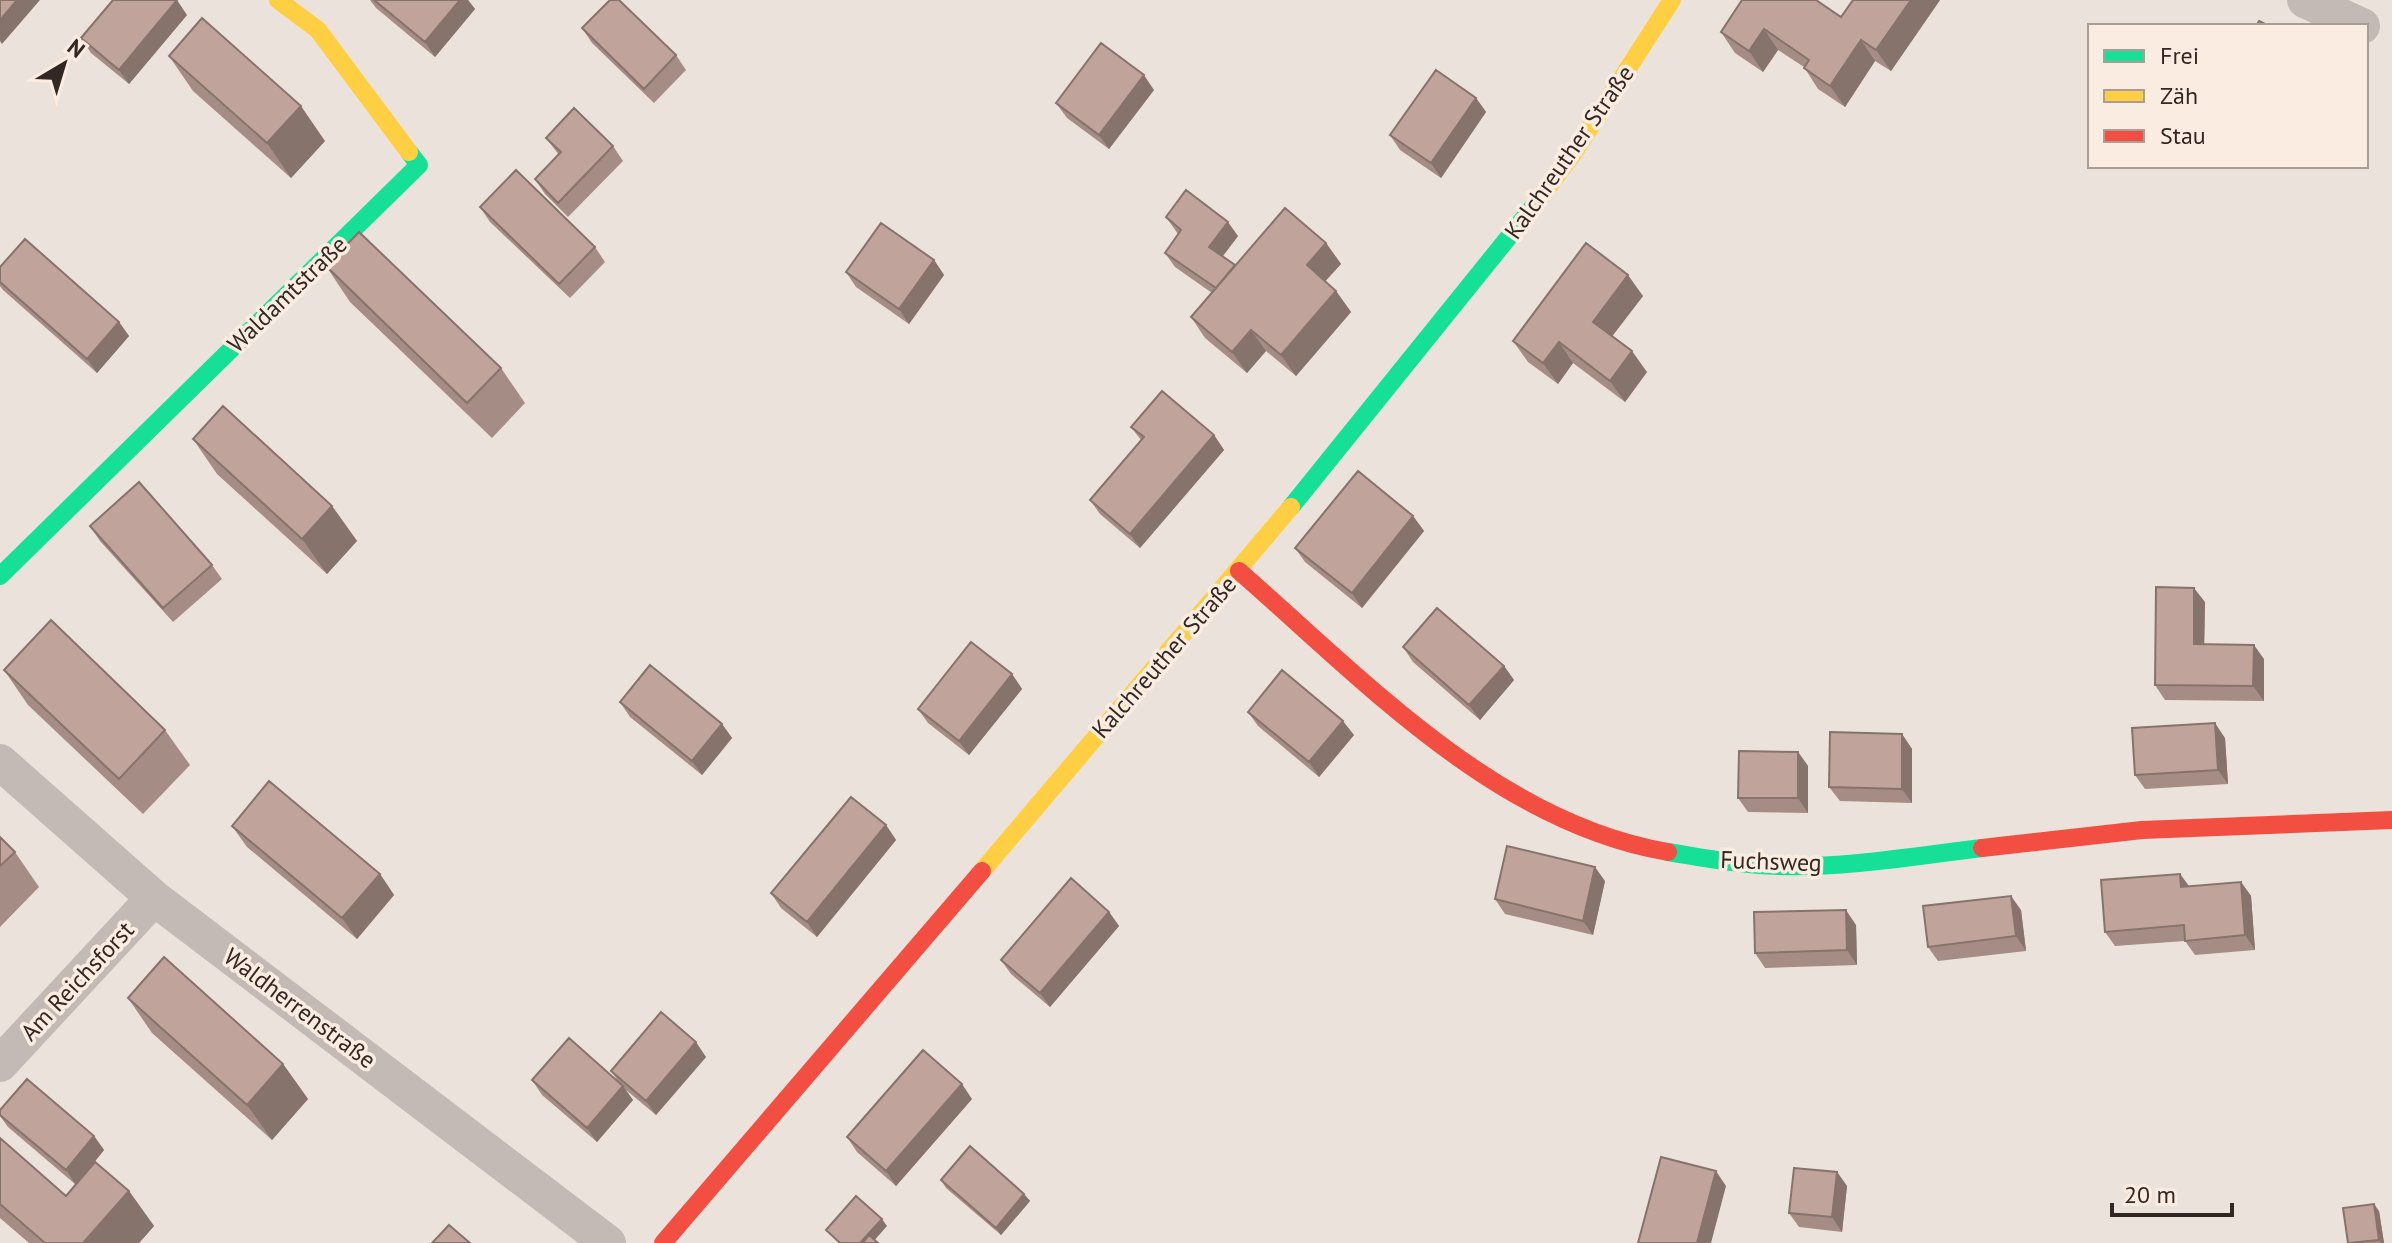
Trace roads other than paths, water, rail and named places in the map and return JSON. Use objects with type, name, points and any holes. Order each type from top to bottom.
[{"type":"street","name":"Waldamtstraße","points":[[0,576],[419,165],[318,30],[278,0]]},
{"type":"street","name":"Kalchreuther Straße","points":[[663,1243],[1239,571],[1510,238],[1575,151],[1672,0]]},
{"type":"street","points":[[2305,0],[2357,24]]},
{"type":"street","points":[[2368,29],[2392,38]]},
{"type":"street","name":"Fuchsweg","points":[[1239,571],[1440,746],[1505,790],[1576,823],[1639,847],[1733,863],[1781,866],[1858,862],[2142,830],[2392,820]]},
{"type":"street","name":"Waldherrenstraße","points":[[0,762],[154,898],[608,1243]]},
{"type":"street","name":"Am Reichsforst","points":[[0,1064],[154,898]]}]
